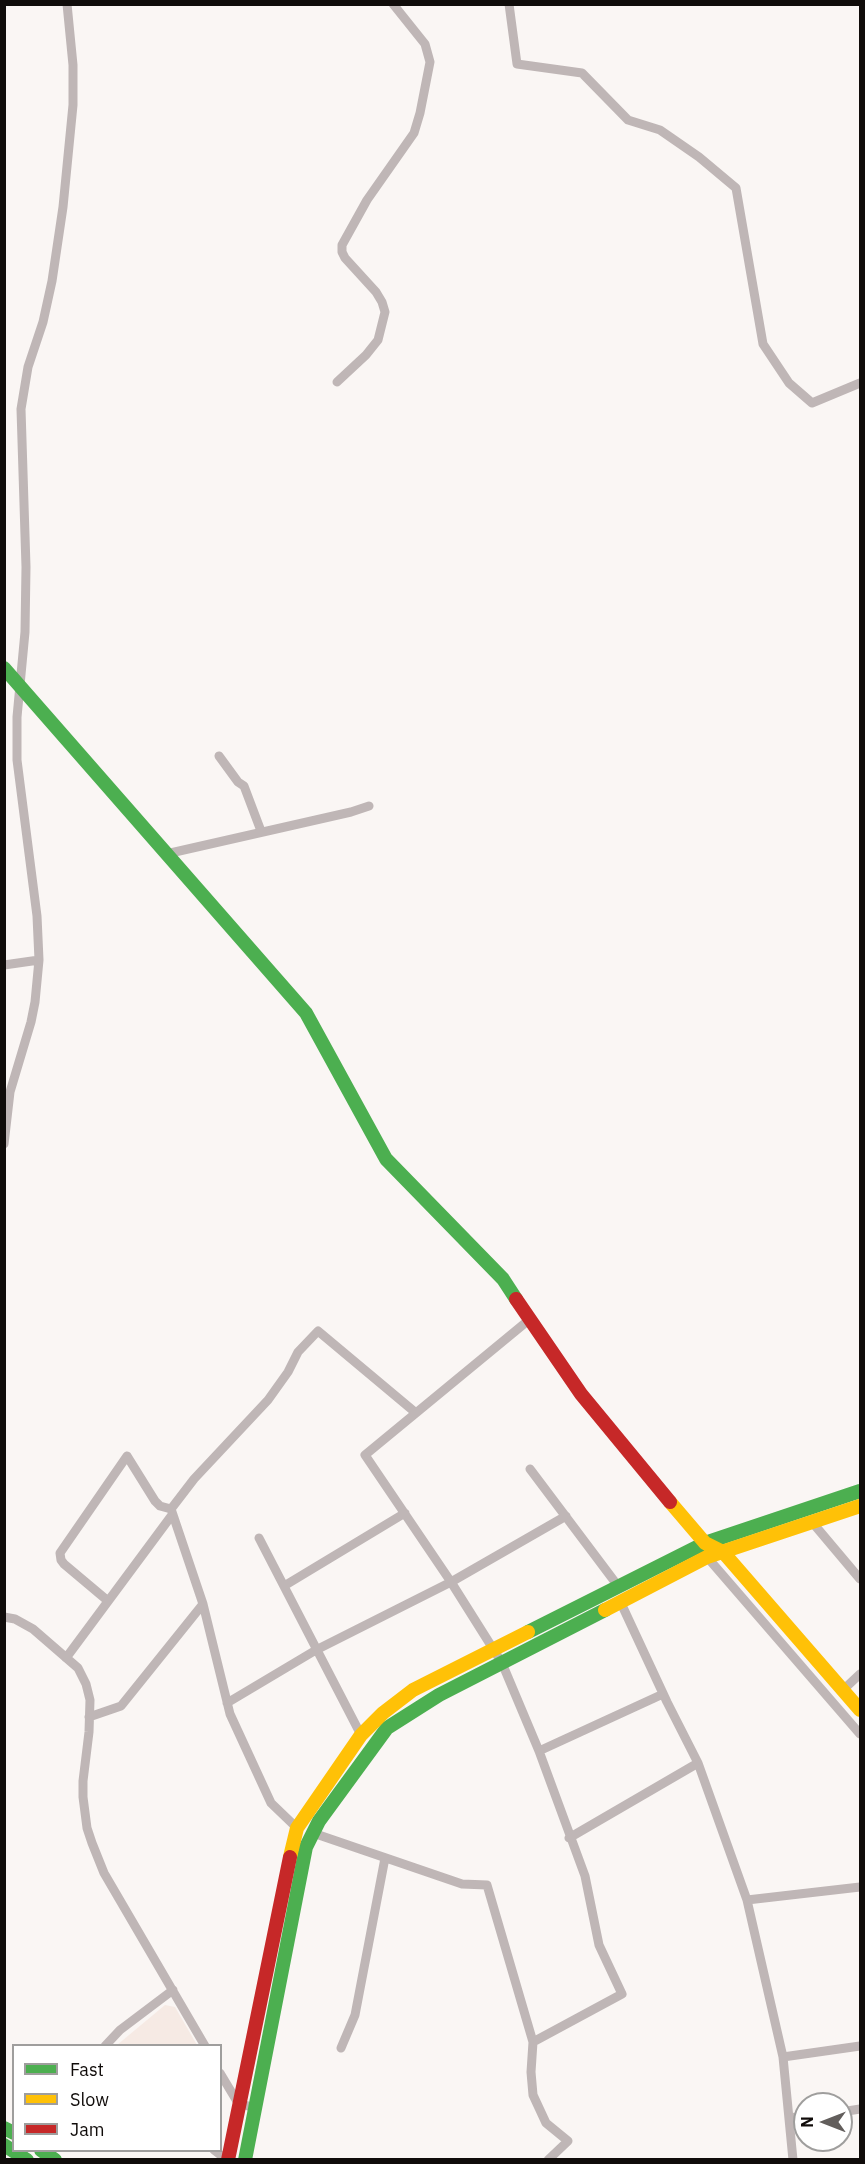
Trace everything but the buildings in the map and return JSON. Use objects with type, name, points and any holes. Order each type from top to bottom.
[{"type":"street","points":[[4,1144],[9,1092],[31,1022],[39,960],[37,916],[17,771],[16,738],[25,632],[26,567],[21,409],[28,367],[43,322],[52,281],[63,207],[73,105],[73,64],[67,4]]},
{"type":"street","points":[[337,382],[366,355],[378,340],[385,312],[380,298],[345,258],[342,245],[367,200],[414,133],[430,62],[425,44],[393,4]]},
{"type":"street","points":[[509,4],[517,64],[582,73],[628,120],[660,130],[699,157],[736,188],[763,344],[789,383],[812,403],[861,383]]},
{"type":"street","points":[[4,668],[306,1013],[386,1160],[503,1279],[581,1394],[705,1543],[723,1552],[861,1710]]},
{"type":"street","points":[[219,756],[238,782],[244,786],[261,831]]},
{"type":"street","points":[[166,854],[369,806]]},
{"type":"street","points":[[4,965],[39,960]]},
{"type":"street","points":[[530,1319],[365,1455],[451,1582],[502,1663],[539,1751],[569,1838],[585,1876],[599,1945],[622,1994],[533,2042]]},
{"type":"street","points":[[66,1658],[194,1479],[268,1400],[288,1372],[298,1352],[318,1331],[416,1413]]},
{"type":"street","points":[[108,1601],[64,1564],[60,1553],[127,1456],[155,1501],[172,1512],[203,1604],[230,1714],[271,1803],[297,1828]]},
{"type":"street","points":[[530,1469],[618,1586]]},
{"type":"street","points":[[227,2160],[297,1828],[361,1735],[383,1713],[413,1689],[705,1543],[861,1491]]},
{"type":"street","points":[[246,2160],[306,1847],[312,1833],[359,1764],[387,1728],[439,1695],[707,1557],[861,1506]]},
{"type":"street","points":[[284,1586],[405,1513]]},
{"type":"street","points":[[227,1703],[316,1650],[451,1582],[566,1516]]},
{"type":"street","points":[[812,1522],[861,1579]]},
{"type":"street","points":[[259,1538],[361,1735]]},
{"type":"street","points":[[705,1543],[707,1557],[861,1734]]},
{"type":"street","points":[[620,1601],[698,1763],[747,1900],[783,2057],[793,2160]]},
{"type":"street","points":[[89,1717],[121,1706],[203,1604]]},
{"type":"street","points":[[4,1617],[15,1619],[33,1629],[78,1668],[86,1684],[90,1700],[83,1797],[92,1843],[104,1874],[204,2044]]},
{"type":"street","points":[[843,1690],[861,1674]]},
{"type":"street","points":[[539,1751],[663,1694]]},
{"type":"street","points":[[569,1838],[698,1763]]},
{"type":"street","points":[[312,1833],[462,1884],[487,1885],[533,2042],[531,2072],[533,2095],[546,2123],[568,2141],[548,2160]]},
{"type":"street","points":[[341,2048],[355,2015],[385,1858]]},
{"type":"street","points":[[747,1900],[861,1887]]},
{"type":"street","points":[[107,2044],[120,2030],[173,1990]]},
{"type":"street","points":[[783,2057],[861,2046]]},
{"type":"street","points":[[222,2076],[238,2103],[255,2108]]},
{"type":"street","points":[[789,2118],[793,2118]]},
{"type":"shaded area","points":[[165,2005],[175,2007],[196,2044],[118,2044]]},
{"type":"traffic: fast","points":[[4,668],[306,1013],[386,1159],[503,1279],[516,1299]]},
{"type":"traffic: fast","points":[[528,1632],[705,1543],[860,1491]]},
{"type":"traffic: fast","points":[[245,2160],[306,1847],[319,1821],[387,1728],[439,1695],[605,1610]]},
{"type":"traffic: fast","points":[[4,2128],[12,2132]]},
{"type":"traffic: fast","points":[[4,2145],[12,2150]]},
{"type":"traffic: fast","points":[[15,2152],[27,2160]]},
{"type":"traffic: fast","points":[[44,2152],[55,2160]]},
{"type":"traffic: slow","points":[[670,1502],[705,1543],[723,1552],[860,1710]]},
{"type":"traffic: slow","points":[[605,1610],[707,1557],[860,1506]]},
{"type":"traffic: slow","points":[[290,1857],[297,1828],[361,1735],[383,1713],[413,1690],[528,1632]]},
{"type":"traffic: jam","points":[[516,1299],[581,1394],[670,1502]]},
{"type":"traffic: jam","points":[[228,2160],[290,1857]]}]
